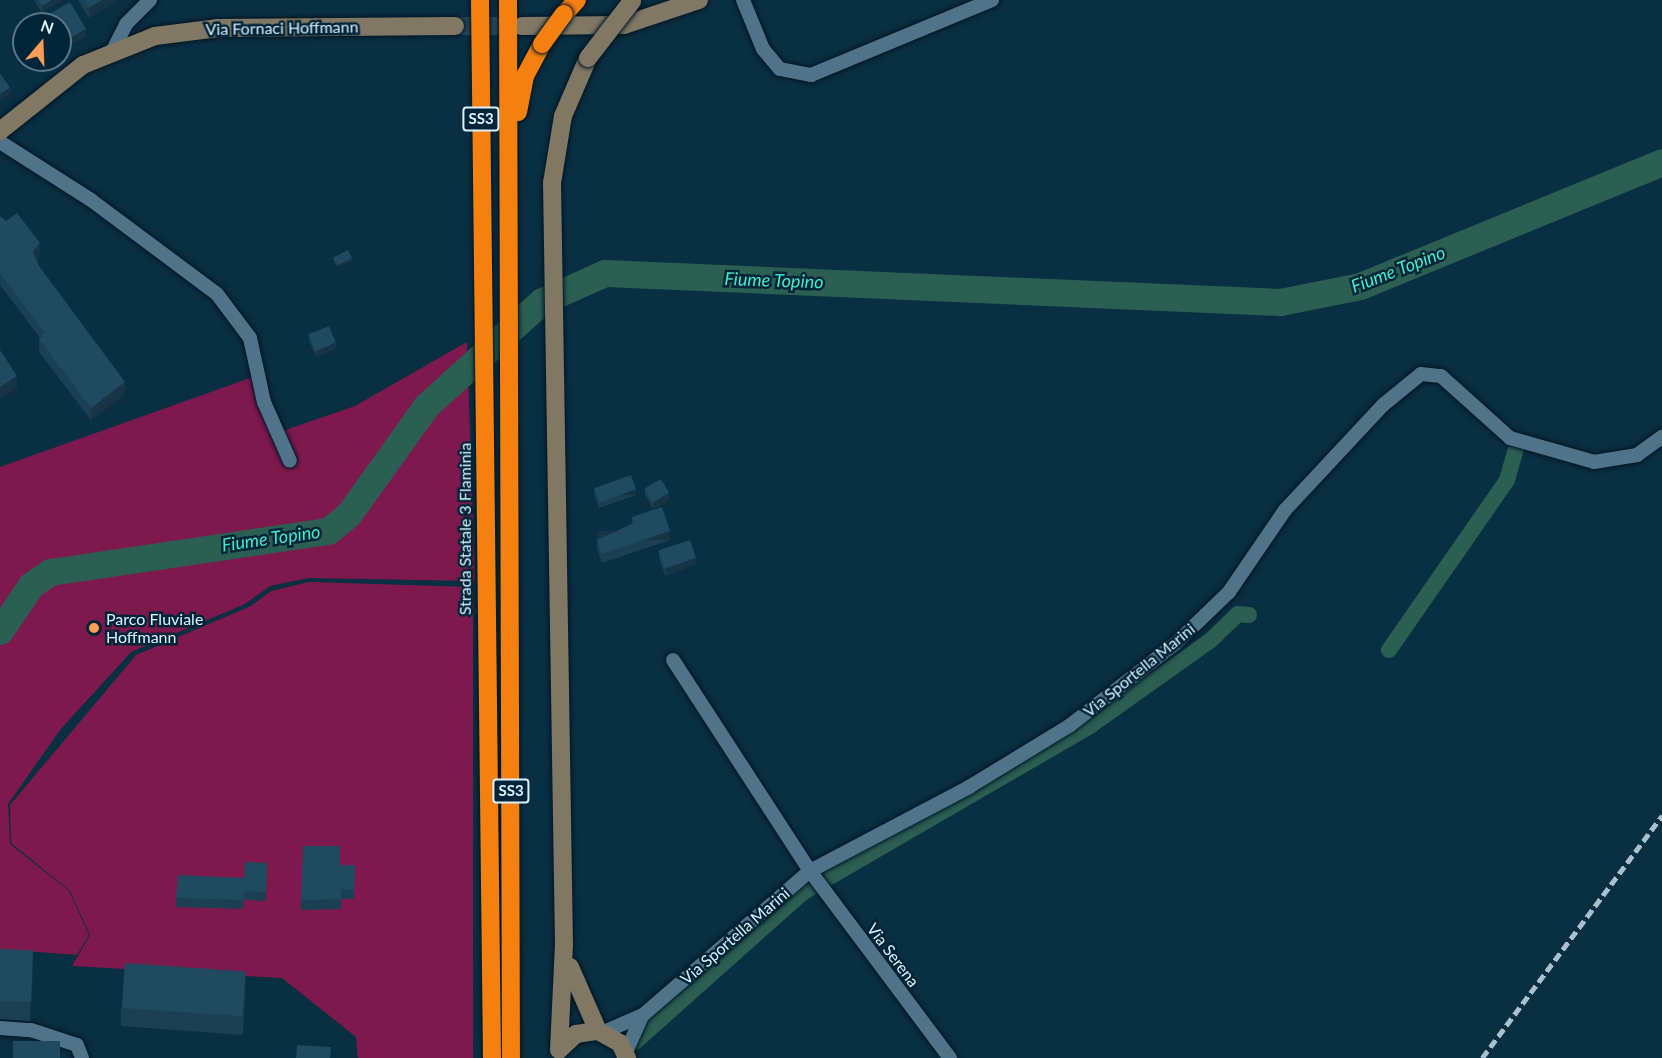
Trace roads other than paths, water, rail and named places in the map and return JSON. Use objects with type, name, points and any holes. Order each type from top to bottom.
[{"type":"highway","points":[[471,0],[476,180],[482,218]]},
{"type":"highway","name":"Strada Statale 3 Flaminia","points":[[480,0],[484,587],[492,1058]]},
{"type":"highway","name":"SS3","points":[[508,0],[512,525],[511,1058]]},
{"type":"highway","points":[[510,218],[519,96],[542,44],[577,0]]},
{"type":"main road","points":[[522,26],[624,25],[699,0]]},
{"type":"main road","points":[[558,1054],[564,945],[552,183],[562,116],[588,58],[633,1]]},
{"type":"main road","name":"Via Fornaci Hoffmann","points":[[0,130],[83,65],[113,50],[155,36],[218,28],[455,26]]},
{"type":"main road","points":[[564,945],[575,986],[601,1031],[627,1055]]},
{"type":"main road","name":"Via Sportella Marini","points":[[558,1054],[576,1034],[601,1031]]},
{"type":"street","points":[[743,0],[763,49],[780,69],[811,75],[992,0]]},
{"type":"street","name":"Via Fornaci Hoffmann","points":[[113,50],[143,2]]},
{"type":"street","points":[[0,142],[91,200],[217,294],[250,338],[264,402],[290,461]]},
{"type":"street","name":"Via Sportella Marini","points":[[601,1031],[643,1015],[811,871],[969,787],[1069,726],[1175,645],[1229,592],[1285,510],[1383,405],[1421,374],[1441,376],[1510,438],[1594,462],[1638,455],[1662,437]]},
{"type":"street","name":"Via Serena","points":[[673,660],[811,871],[950,1058]]},
{"type":"street","points":[[627,1055],[643,1015]]},
{"type":"street","points":[[0,1028],[31,1030],[76,1046],[82,1058]]},
{"type":"waterway","name":"Fiume Topino","points":[[0,631],[31,585],[50,572],[328,531],[348,515],[426,406],[542,301],[605,273],[1280,302],[1360,286],[1662,162]]},
{"type":"waterway","points":[[1389,650],[1507,480],[1516,449]]},
{"type":"waterway","points":[[635,1042],[802,893],[1090,726],[1211,640],[1238,614],[1249,615]]},
{"type":"tunnel","points":[[455,26],[522,26]]},
{"type":"railway","points":[[1482,1058],[1662,816]]},
{"type":"place","name":"Parco Fluviale Hoffmann","points":[[94,628]]}]
